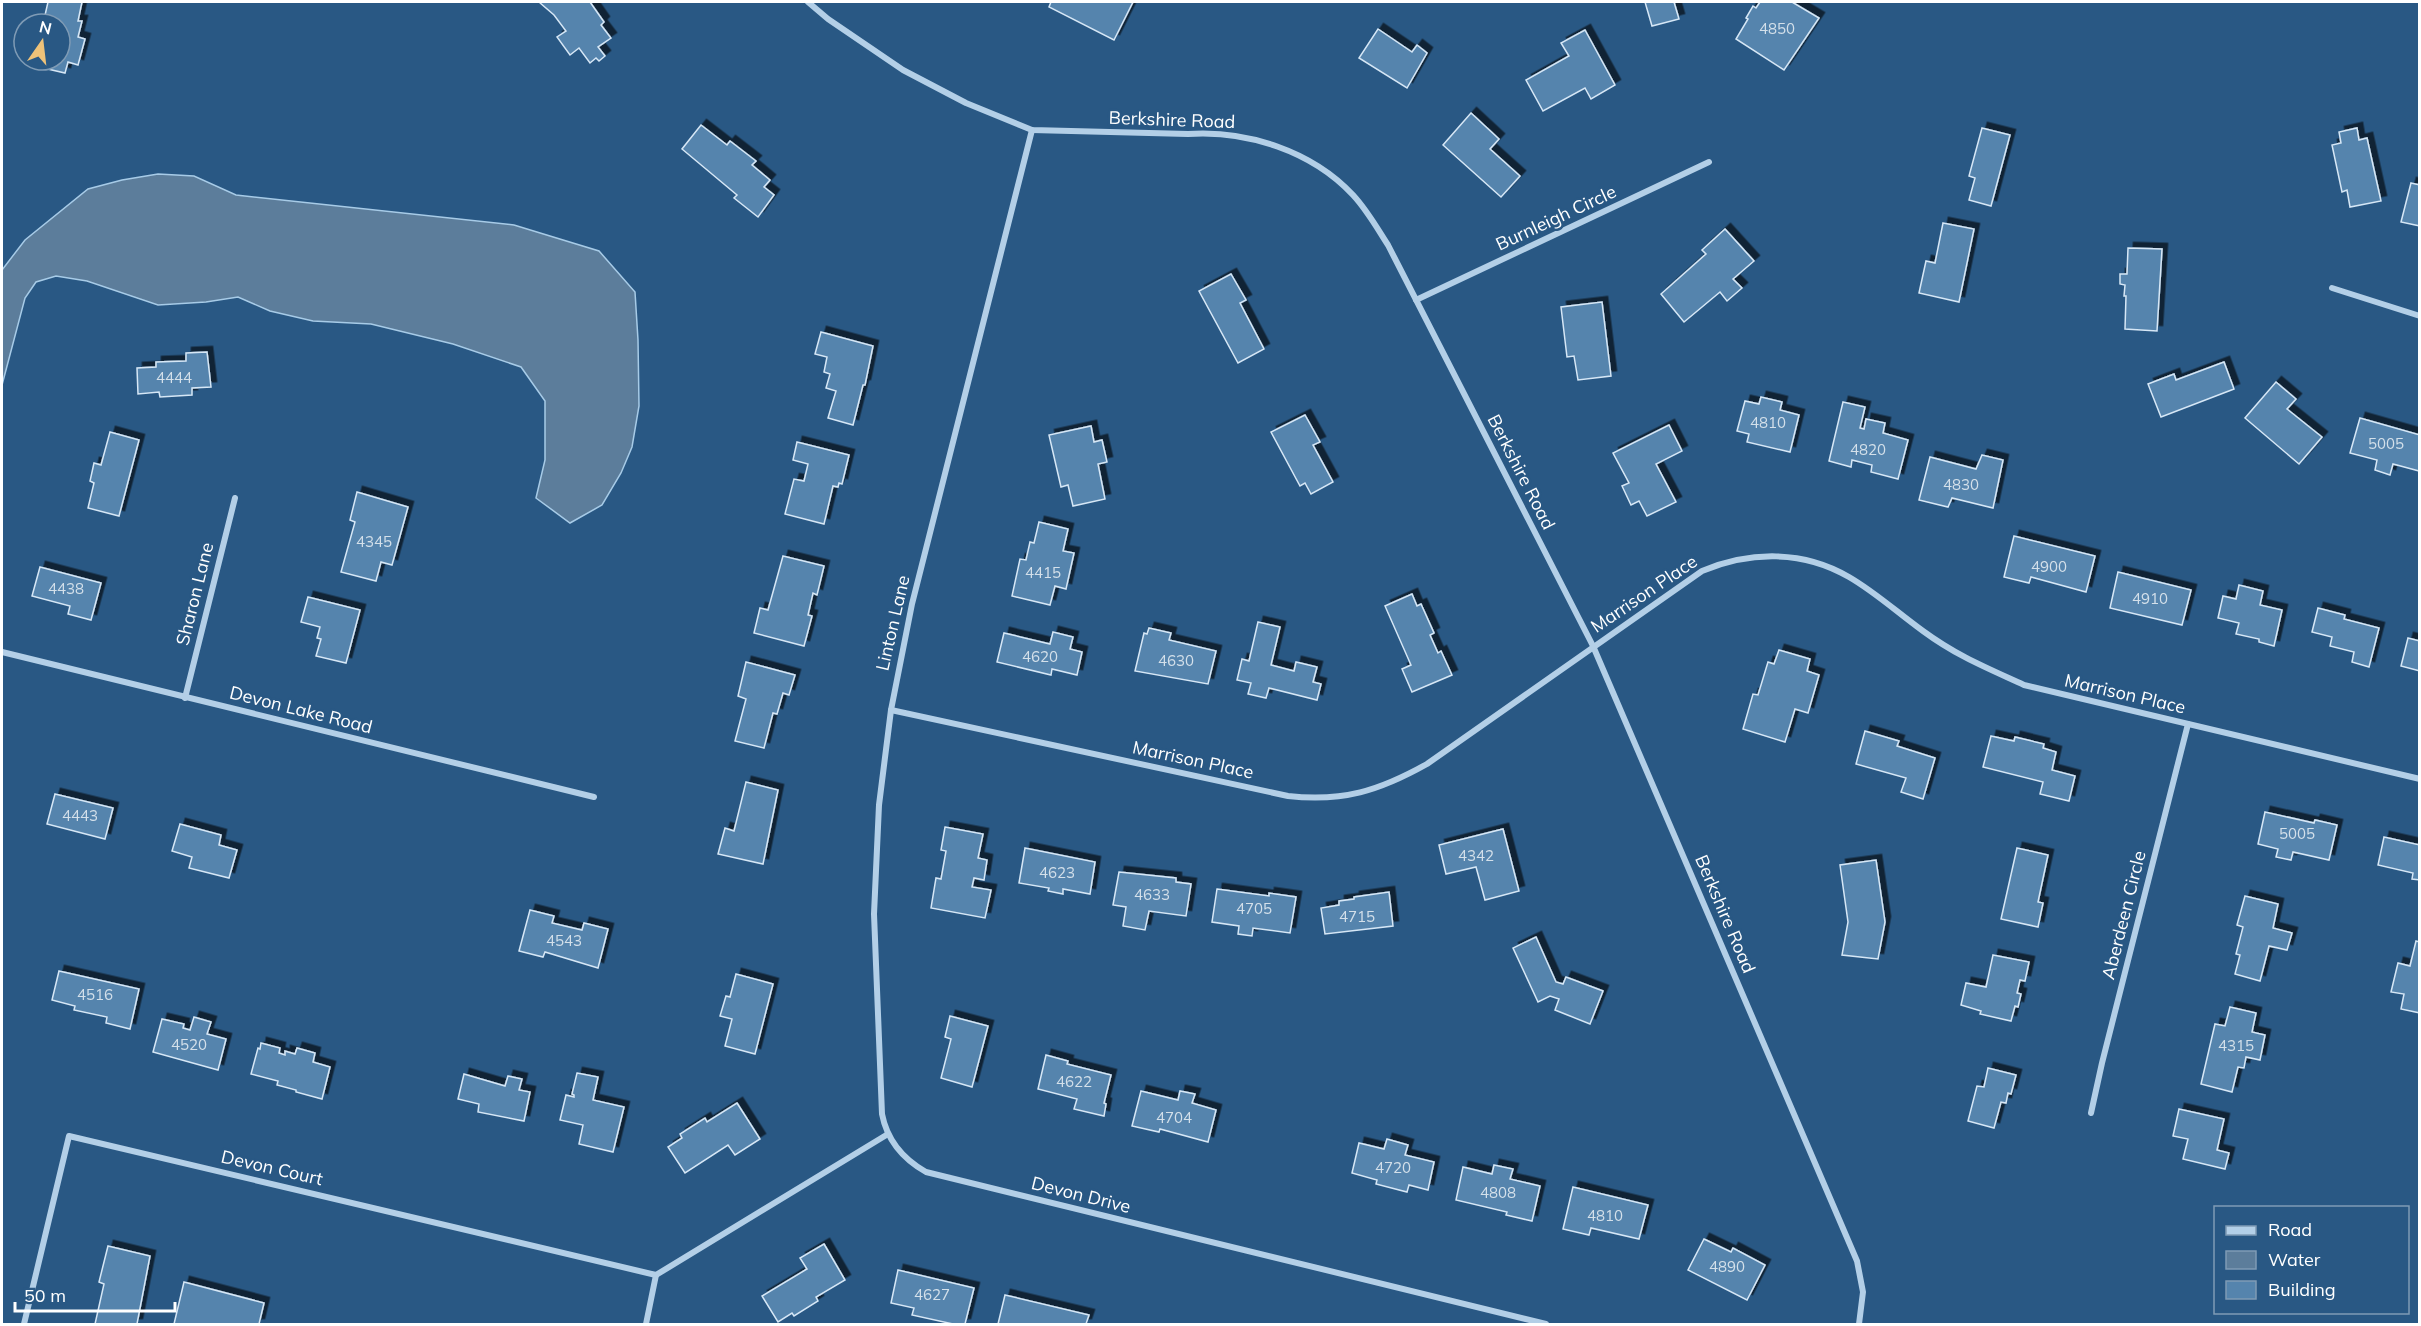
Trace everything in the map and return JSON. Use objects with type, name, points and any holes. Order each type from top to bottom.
[{"type":"street","name":"Berkshire Road","points":[[808,2],[860,42],[930,86],[1032,130],[1094,133],[1208,133],[1239,136],[1277,146],[1296,154],[1314,164],[1353,195],[1372,219],[1388,245],[1593,646],[1857,1261],[1863,1292],[1860,1324]]},
{"type":"street","name":"Linton Lane","points":[[888,1134],[882,1114],[874,914],[879,805],[891,710],[912,604],[1032,130]]},
{"type":"street","name":"Burnleigh Circle","points":[[1416,300],[1709,162]]},
{"type":"street","points":[[2332,288],[2420,316]]},
{"type":"street","name":"Sharon Lane","points":[[185,698],[235,498]]},
{"type":"street","name":"Marrison Place","points":[[891,710],[1288,796],[1329,799],[1371,791],[1409,775],[1593,646],[1711,568],[1749,557],[1769,555],[1799,558],[1847,576],[1967,660],[2024,685],[2420,779]]},
{"type":"street","name":"Devon Lake Road","points":[[2,652],[594,797]]},
{"type":"street","name":"Aberdeen Circle","points":[[2091,1113],[2188,724]]},
{"type":"street","points":[[646,1324],[656,1275],[888,1134]]},
{"type":"street","name":"Devon Drive","points":[[888,1134],[896,1147],[914,1166],[926,1172],[1546,1324]]},
{"type":"street","name":"Devon Court","points":[[24,1324],[69,1136],[656,1275]]},
{"type":"water","points":[[158,174],[194,176],[236,195],[514,225],[599,251],[635,292],[639,406],[632,447],[621,473],[602,505],[570,523],[536,498],[545,460],[545,401],[521,367],[453,344],[371,324],[313,321],[270,311],[238,297],[158,305],[87,281],[56,276],[36,282],[25,298],[2,385],[2,270],[25,240],[88,189]]},
{"type":"building","points":[[48,2],[82,2],[78,21],[82,21],[78,37],[85,39],[78,65],[72,63],[72,12],[46,12]]},
{"type":"building","points":[[539,2],[590,2],[604,22],[601,25],[611,38],[598,47],[605,56],[599,61],[596,58],[590,63],[579,48],[570,55],[557,37],[566,31],[554,15]]},
{"type":"building","points":[[1051,2],[1133,2],[1114,40],[1049,7]]},
{"type":"building","points":[[1645,2],[1674,2],[1679,19],[1652,26]]},
{"type":"building","points":[[1760,2],[1792,2],[1819,18],[1784,70],[1736,39],[1753,6],[1756,8]]},
{"type":"building","points":[[1378,29],[1412,52],[1417,45],[1427,53],[1407,88],[1359,58]]},
{"type":"building","points":[[1585,30],[1615,85],[1591,99],[1585,88],[1543,111],[1526,80],[1569,56],[1561,43]]},
{"type":"building","points":[[1471,113],[1499,139],[1490,149],[1520,176],[1501,197],[1443,145]]},
{"type":"building","points":[[701,125],[727,145],[730,141],[756,161],[752,165],[770,180],[764,187],[774,195],[758,217],[734,198],[737,195],[682,149]]},
{"type":"building","points":[[1982,128],[2010,135],[1991,206],[1969,200],[1975,178],[1969,176]]},
{"type":"building","points":[[2357,128],[2359,140],[2367,138],[2381,201],[2350,207],[2347,190],[2342,192],[2332,145],[2341,143],[2339,132]]},
{"type":"building","points":[[2411,183],[2420,185],[2420,226],[2401,222]]},
{"type":"building","points":[[1943,223],[1974,229],[1959,302],[1919,293],[1926,261],[1935,263]]},
{"type":"building","points":[[1725,229],[1754,261],[1733,279],[1742,288],[1727,301],[1720,292],[1684,322],[1661,294],[1706,254],[1702,250]]},
{"type":"building","points":[[2128,248],[2162,249],[2157,331],[2125,329],[2125,285],[2120,284],[2120,274],[2127,274]]},
{"type":"building","points":[[1231,274],[1246,300],[1240,303],[1264,349],[1238,363],[1199,291]]},
{"type":"building","points":[[1602,302],[1611,376],[1578,380],[1574,356],[1567,357],[1561,307]]},
{"type":"building","points":[[821,332],[873,346],[865,385],[863,385],[853,425],[828,418],[836,391],[826,388],[830,374],[824,372],[827,357],[815,354]]},
{"type":"building","points":[[207,352],[211,387],[192,388],[192,395],[160,397],[159,392],[138,394],[137,368],[156,367],[156,362],[186,361],[186,353]]},
{"type":"building","points":[[2224,362],[2234,389],[2161,417],[2148,384],[2174,374],[2176,380]]},
{"type":"building","points":[[2276,382],[2296,399],[2287,409],[2322,437],[2299,464],[2245,418]]},
{"type":"building","points":[[1761,397],[1782,402],[1780,410],[1799,415],[1790,452],[1747,442],[1749,434],[1737,431],[1745,401],[1759,404]]},
{"type":"building","points":[[1843,402],[1865,407],[1860,428],[1864,429],[1866,419],[1885,423],[1883,433],[1908,440],[1898,479],[1871,472],[1872,465],[1852,460],[1851,467],[1829,461]]},
{"type":"building","points":[[1305,415],[1320,442],[1313,445],[1333,482],[1311,494],[1305,483],[1300,486],[1271,432]]},
{"type":"building","points":[[2360,418],[2420,435],[2419,471],[2393,464],[2390,475],[2375,470],[2377,460],[2350,453]]},
{"type":"building","points":[[1669,425],[1682,451],[1656,464],[1676,502],[1647,516],[1639,501],[1631,505],[1622,486],[1629,483],[1613,453]]},
{"type":"building","points":[[1091,426],[1094,442],[1102,440],[1107,462],[1098,464],[1105,499],[1073,506],[1068,485],[1061,487],[1049,435]]},
{"type":"building","points":[[110,432],[139,440],[119,516],[88,508],[94,483],[90,481],[94,463],[101,465]]},
{"type":"building","points":[[797,442],[849,455],[842,484],[839,483],[838,487],[833,486],[824,524],[785,514],[794,479],[804,481],[808,464],[793,460]]},
{"type":"building","points":[[1982,455],[2003,460],[1993,508],[1952,498],[1948,507],[1919,500],[1930,457],[1976,469]]},
{"type":"building","points":[[357,492],[408,507],[392,565],[381,562],[376,581],[341,572],[355,522],[350,520]]},
{"type":"building","points":[[1039,522],[1068,529],[1063,551],[1074,553],[1066,589],[1055,586],[1050,605],[1012,596],[1020,559],[1026,560],[1030,542],[1034,543]]},
{"type":"building","points":[[2014,536],[2095,556],[2086,592],[2031,577],[2029,583],[2004,577]]},
{"type":"building","points":[[783,556],[824,566],[817,595],[813,593],[808,615],[812,616],[804,646],[754,633],[760,608],[768,610]]},
{"type":"building","points":[[40,567],[101,583],[91,620],[68,614],[70,606],[32,596]]},
{"type":"building","points":[[2118,572],[2191,590],[2182,625],[2110,608]]},
{"type":"building","points":[[2239,585],[2263,591],[2260,605],[2282,610],[2274,646],[2259,642],[2259,639],[2236,634],[2239,623],[2218,618],[2223,596],[2236,599]]},
{"type":"building","points":[[1412,594],[1417,606],[1421,604],[1434,633],[1430,635],[1438,653],[1441,651],[1452,675],[1412,692],[1402,669],[1411,665],[1385,606]]},
{"type":"building","points":[[308,597],[360,610],[346,663],[316,656],[321,639],[317,638],[320,627],[301,622]]},
{"type":"building","points":[[2318,608],[2345,615],[2344,619],[2379,628],[2369,667],[2352,662],[2354,652],[2330,646],[2332,637],[2312,632]]},
{"type":"building","points":[[1258,622],[1280,627],[1271,665],[1294,671],[1296,662],[1317,667],[1313,682],[1321,684],[1317,700],[1269,688],[1266,698],[1248,694],[1251,683],[1237,680],[1242,659],[1249,661]]},
{"type":"building","points":[[1149,628],[1171,633],[1169,640],[1216,651],[1208,684],[1135,671],[1144,633],[1147,634]]},
{"type":"building","points":[[1053,632],[1073,637],[1070,649],[1082,652],[1077,675],[1052,669],[1051,675],[997,662],[1004,633],[1050,644]]},
{"type":"building","points":[[2408,638],[2420,641],[2420,671],[2401,666]]},
{"type":"building","points":[[1779,650],[1810,659],[1807,671],[1819,675],[1808,713],[1795,709],[1785,742],[1743,729],[1753,694],[1758,695],[1768,662],[1774,664]]},
{"type":"building","points":[[746,662],[795,675],[789,695],[783,693],[777,714],[773,713],[764,748],[735,741],[746,699],[738,696]]},
{"type":"building","points":[[1865,731],[1899,741],[1897,746],[1935,758],[1923,799],[1901,792],[1906,778],[1856,764]]},
{"type":"building","points":[[1991,736],[2014,741],[2015,737],[2044,744],[2043,748],[2056,752],[2052,770],[2075,776],[2069,801],[2040,794],[2043,782],[1983,767]]},
{"type":"building","points":[[746,782],[778,790],[763,864],[718,854],[725,828],[734,831]]},
{"type":"building","points":[[55,794],[113,808],[105,839],[47,824]]},
{"type":"building","points":[[2265,812],[2314,823],[2315,820],[2337,825],[2329,860],[2293,852],[2291,860],[2276,857],[2278,849],[2258,844]]},
{"type":"building","points":[[180,824],[221,835],[219,845],[237,850],[229,878],[189,868],[192,857],[172,851]]},
{"type":"building","points":[[945,827],[983,834],[978,858],[987,860],[984,880],[974,878],[972,887],[991,890],[985,918],[931,908],[936,878],[941,879],[946,851],[941,850]]},
{"type":"building","points":[[1503,829],[1519,891],[1485,900],[1476,867],[1446,874],[1439,845]]},
{"type":"building","points":[[2384,837],[2420,845],[2420,880],[2412,879],[2413,873],[2378,865]]},
{"type":"building","points":[[1025,848],[1095,862],[1090,894],[1063,889],[1063,894],[1048,891],[1049,888],[1019,883]]},
{"type":"building","points":[[2017,848],[2048,855],[2038,902],[2043,903],[2038,927],[2001,919]]},
{"type":"building","points":[[1876,860],[1885,922],[1878,959],[1842,955],[1848,922],[1840,865]]},
{"type":"building","points":[[1119,872],[1176,878],[1176,882],[1191,884],[1186,916],[1149,911],[1145,930],[1123,926],[1126,907],[1113,905]]},
{"type":"building","points":[[1217,889],[1296,897],[1290,933],[1253,928],[1252,936],[1238,934],[1239,926],[1212,922]]},
{"type":"building","points":[[1389,892],[1393,926],[1325,934],[1321,908],[1339,905],[1339,901],[1354,899],[1354,897]]},
{"type":"building","points":[[2245,896],[2278,904],[2273,928],[2292,933],[2287,950],[2269,946],[2260,981],[2235,974],[2240,955],[2236,954],[2243,927],[2237,925]]},
{"type":"building","points":[[530,910],[554,916],[552,923],[582,930],[584,923],[608,929],[598,968],[545,952],[543,957],[519,951]]},
{"type":"building","points":[[1536,937],[1556,982],[1563,984],[1566,977],[1603,991],[1590,1024],[1555,1010],[1559,999],[1550,996],[1538,1002],[1513,948]]},
{"type":"building","points":[[2416,941],[2420,942],[2420,1013],[2401,1009],[2404,994],[2391,992],[2398,963],[2410,966]]},
{"type":"building","points":[[1993,955],[2029,962],[2025,981],[2020,980],[2017,993],[2021,994],[2011,1021],[1980,1014],[1981,1011],[1961,1005],[1966,983],[1986,987]]},
{"type":"building","points":[[59,971],[139,989],[130,1029],[106,1023],[107,1017],[74,1010],[75,1006],[52,1000]]},
{"type":"building","points":[[736,974],[773,984],[755,1054],[725,1046],[732,1019],[720,1016],[726,996],[730,997]]},
{"type":"building","points":[[2230,1007],[2256,1013],[2252,1032],[2265,1035],[2260,1060],[2246,1057],[2244,1068],[2238,1067],[2232,1092],[2201,1084],[2215,1024],[2225,1026]]},
{"type":"building","points":[[950,1016],[988,1026],[972,1087],[941,1078],[951,1039],[945,1037]]},
{"type":"building","points":[[194,1017],[211,1022],[207,1034],[226,1039],[218,1070],[153,1052],[162,1019],[184,1024],[183,1028],[190,1030]]},
{"type":"building","points":[[261,1043],[280,1048],[279,1053],[285,1055],[285,1051],[295,1054],[297,1048],[315,1053],[313,1062],[330,1067],[322,1099],[277,1085],[278,1081],[251,1074]]},
{"type":"building","points":[[1046,1055],[1068,1061],[1067,1064],[1111,1075],[1104,1103],[1106,1104],[1104,1116],[1074,1109],[1077,1099],[1038,1089]]},
{"type":"building","points":[[1988,1068],[2016,1075],[2006,1103],[2001,1102],[1994,1128],[1968,1121],[1977,1086],[1984,1087]]},
{"type":"building","points":[[577,1073],[598,1077],[593,1100],[624,1107],[613,1152],[579,1144],[583,1125],[560,1120],[566,1095],[574,1097],[572,1094]]},
{"type":"building","points":[[464,1074],[505,1086],[508,1076],[522,1079],[519,1090],[530,1092],[524,1121],[478,1112],[479,1104],[458,1099]]},
{"type":"building","points":[[1141,1091],[1178,1100],[1180,1091],[1195,1094],[1192,1103],[1216,1110],[1208,1142],[1160,1129],[1159,1132],[1132,1126]]},
{"type":"building","points":[[737,1103],[760,1139],[735,1155],[728,1145],[685,1173],[668,1147],[682,1138],[680,1134],[705,1118],[707,1122]]},
{"type":"building","points":[[2179,1109],[2224,1119],[2217,1150],[2229,1153],[2225,1169],[2183,1159],[2188,1139],[2173,1136]]},
{"type":"building","points":[[1387,1139],[1408,1145],[1405,1155],[1434,1162],[1428,1190],[1409,1185],[1407,1192],[1376,1184],[1377,1180],[1352,1173],[1359,1143],[1384,1149]]},
{"type":"building","points":[[1494,1165],[1513,1169],[1510,1179],[1540,1186],[1532,1221],[1506,1215],[1507,1212],[1456,1200],[1463,1167],[1492,1174]]},
{"type":"building","points":[[1573,1187],[1648,1205],[1639,1239],[1591,1228],[1589,1235],[1563,1229]]},
{"type":"building","points":[[1704,1239],[1731,1252],[1733,1248],[1765,1265],[1747,1300],[1688,1270]]},
{"type":"building","points":[[824,1244],[845,1280],[816,1297],[818,1301],[794,1316],[792,1313],[778,1322],[762,1296],[807,1269],[800,1258]]},
{"type":"building","points":[[108,1246],[150,1256],[137,1324],[95,1324],[104,1284],[99,1282]]},
{"type":"building","points":[[898,1270],[974,1288],[965,1324],[953,1324],[912,1315],[914,1308],[891,1303]]},
{"type":"building","points":[[184,1282],[264,1303],[259,1324],[174,1324]]},
{"type":"building","points":[[1005,1295],[1089,1315],[1086,1324],[998,1324]]}]
